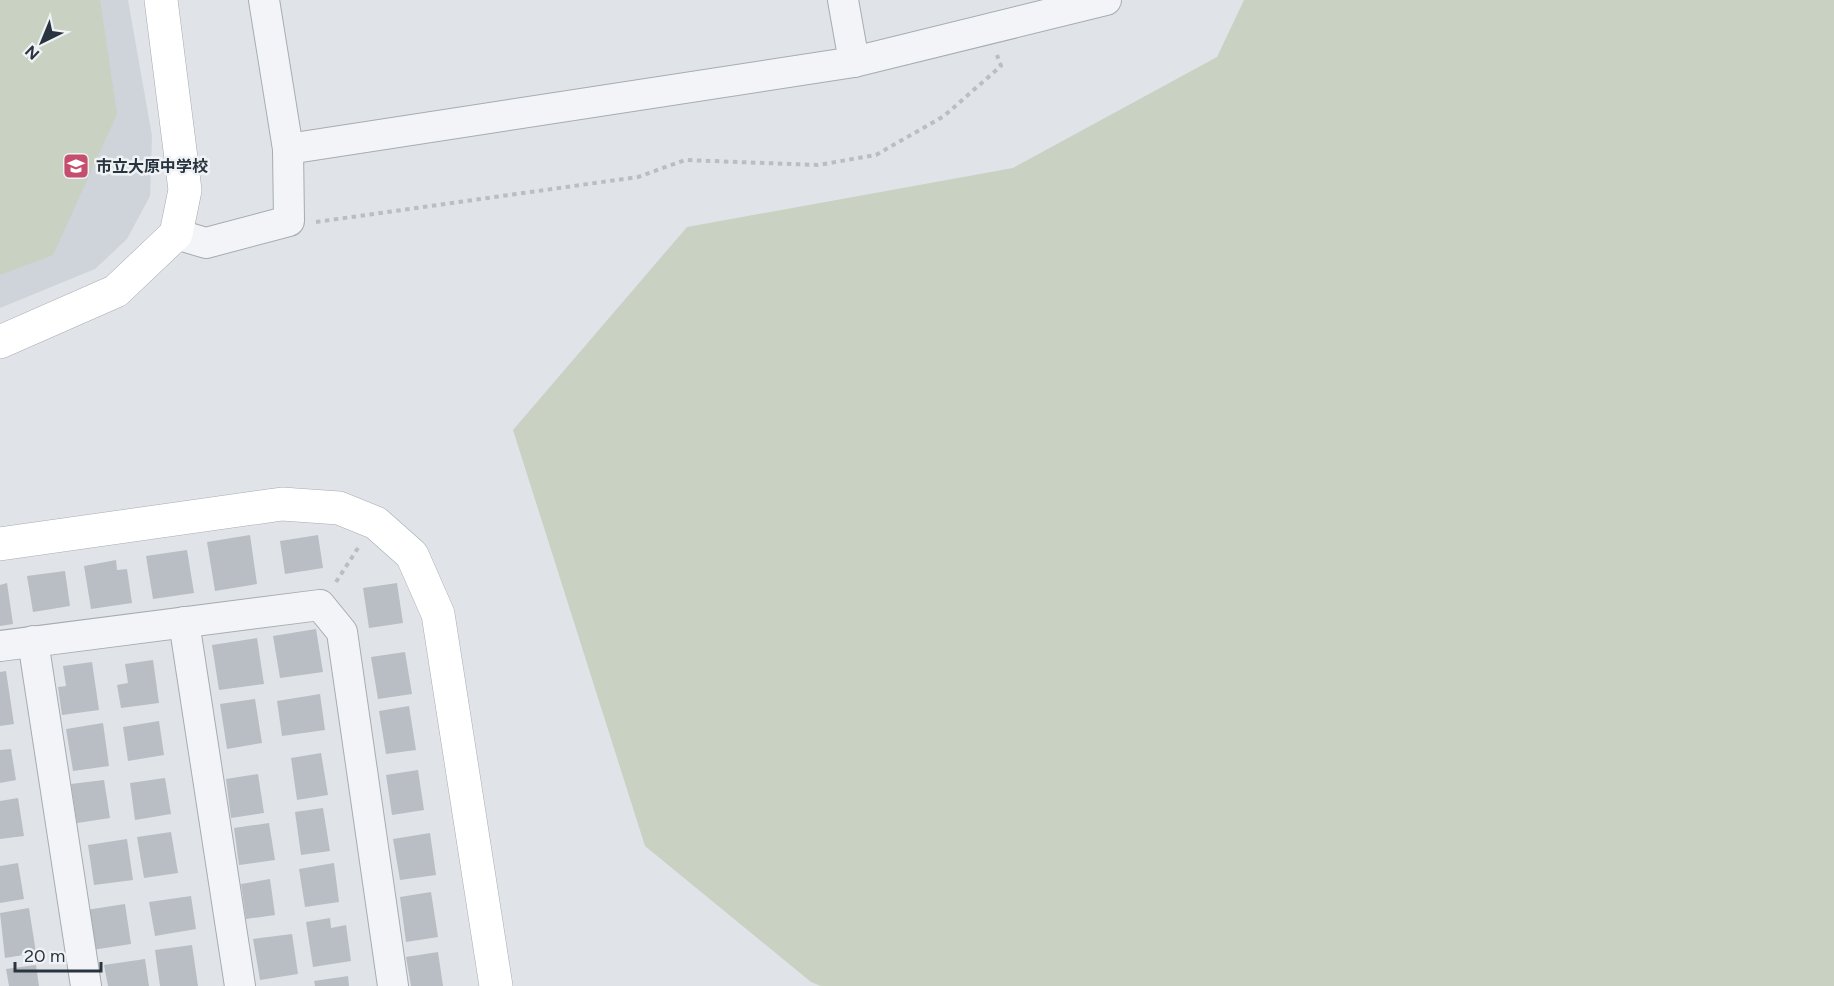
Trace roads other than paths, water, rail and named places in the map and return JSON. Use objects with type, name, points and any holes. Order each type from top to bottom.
[{"type":"street","points":[[0,342],[116,291],[176,234],[185,190],[161,0]]},
{"type":"street","points":[[176,234],[206,243],[289,220],[288,149],[264,0]]},
{"type":"street","points":[[843,0],[854,62]]},
{"type":"street","points":[[288,149],[854,62],[1106,0]]},
{"type":"street","points":[[0,544],[282,504],[339,508],[376,523],[412,555],[438,614],[496,986]]},
{"type":"street","points":[[0,646],[320,605],[342,632],[393,986]]},
{"type":"street","points":[[183,621],[240,986]]},
{"type":"street","points":[[33,641],[86,986]]},
{"type":"place","name":"市立大原中学校","points":[[76,166]]}]
